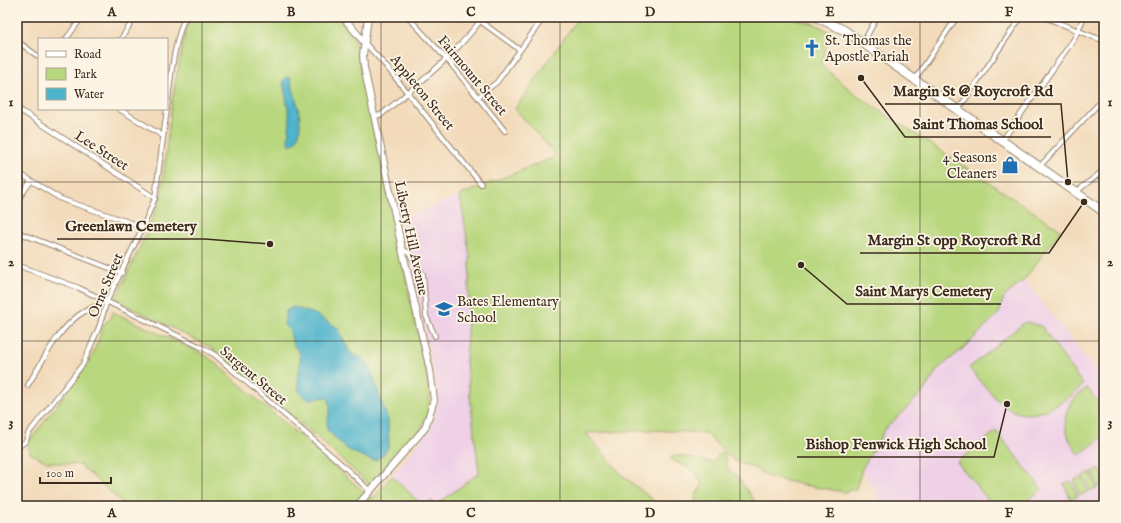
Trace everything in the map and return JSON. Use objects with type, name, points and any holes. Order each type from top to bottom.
[{"type":"highway","points":[[822,18],[844,30],[1104,212]]},
{"type":"main road","name":"Appleton Street","points":[[343,17],[364,42]]},
{"type":"main road","name":"Liberty Hill Avenue","points":[[357,506],[425,428],[433,406],[433,391],[430,370],[402,249],[364,67],[364,42],[368,17]]},
{"type":"street","points":[[122,38],[135,17]]},
{"type":"street","name":"Fairmount Street","points":[[408,17],[446,58],[505,131]]},
{"type":"street","points":[[478,97],[497,82],[544,17]]},
{"type":"street","points":[[863,44],[877,17]]},
{"type":"street","points":[[914,80],[957,17]]},
{"type":"street","points":[[958,110],[1022,17]]},
{"type":"street","points":[[1044,17],[1078,32],[1104,41]]},
{"type":"street","points":[[1002,141],[1078,32],[1084,17]]},
{"type":"street","name":"Orne Street","points":[[168,99],[172,63],[184,18]]},
{"type":"street","points":[[374,116],[381,115],[461,46],[481,19],[520,50]]},
{"type":"street","points":[[67,38],[80,20]]},
{"type":"street","points":[[17,41],[38,55]]},
{"type":"street","name":"Appleton Street","points":[[364,42],[408,92],[481,184]]},
{"type":"street","points":[[1039,167],[1104,98]]},
{"type":"street","name":"Lee Street","points":[[17,108],[155,198]]},
{"type":"street","points":[[121,110],[164,136]]},
{"type":"street","name":"Orne Street","points":[[17,448],[26,440],[28,434],[83,364],[99,327],[107,301],[122,273],[155,198],[167,110]]},
{"type":"street","points":[[1076,193],[1104,170]]},
{"type":"street","points":[[17,172],[61,199],[143,227]]},
{"type":"street","points":[[17,202],[31,181]]},
{"type":"street","points":[[17,232],[122,273]]},
{"type":"street","points":[[402,249],[408,252],[423,274],[426,316],[435,336]]},
{"type":"street","name":"Sargent Street","points":[[17,265],[73,286],[107,301],[189,340],[215,356],[338,461],[370,491]]},
{"type":"street","points":[[28,385],[61,332],[70,322],[91,308],[107,301]]},
{"type":"shaded area","name":"Bates Elementary School","points":[[460,195],[470,257],[466,362],[479,472],[436,505],[418,501],[392,476],[429,430],[436,411],[437,402],[437,388],[401,219]]},
{"type":"shaded area","points":[[1024,280],[1104,380],[1104,506],[883,506],[862,469],[886,428],[922,393],[938,369],[964,348],[999,313],[1004,297]]},
{"type":"green space","points":[[191,17],[337,17],[354,37],[430,392],[429,412],[421,429],[371,486],[311,432],[210,347],[118,301],[116,298],[148,230],[161,197],[172,100],[186,29]]},
{"type":"green space","points":[[579,17],[786,17],[815,24],[830,32],[821,65],[856,95],[1061,230],[1024,280],[1004,297],[999,313],[964,348],[938,369],[922,393],[886,428],[862,469],[856,489],[844,492],[769,477],[756,469],[733,460],[705,433],[652,430],[586,433],[621,474],[660,506],[126,506],[80,465],[47,462],[30,453],[28,443],[90,361],[105,323],[110,319],[113,312],[207,356],[372,499],[392,476],[418,501],[424,504],[431,501],[436,505],[479,473],[466,362],[470,257],[460,195],[557,156],[515,109]]},
{"type":"green space","points":[[1025,322],[1041,326],[1083,385],[1066,399],[1046,410],[1024,414],[1013,411],[1003,405],[969,368]]},
{"type":"green space","points":[[1087,388],[1104,409],[1104,436],[1079,455],[1068,437],[1065,419],[1071,403]]},
{"type":"green space","points":[[996,431],[1042,489],[1020,506],[993,506],[957,462]]},
{"type":"green space","points":[[722,452],[724,453],[728,469],[737,476],[758,506],[737,506],[737,503],[732,500],[732,506],[694,506],[696,495],[702,485],[700,480],[694,472],[672,460],[671,457],[682,456],[712,462]]},
{"type":"green space","points":[[1100,469],[1104,479],[1104,485],[1099,487],[1092,472]]},
{"type":"green space","points":[[1090,472],[1097,488],[1090,491],[1083,476]]},
{"type":"green space","points":[[1081,477],[1088,492],[1080,495],[1074,480]]},
{"type":"green space","points":[[1071,481],[1078,496],[1071,500],[1064,484]]},
{"type":"water","points":[[286,77],[290,78],[300,123],[300,131],[293,144],[289,144],[288,141],[290,120],[283,81]]},
{"type":"water","points":[[293,307],[315,314],[338,328],[351,354],[362,358],[369,365],[388,420],[389,446],[383,455],[376,460],[371,460],[348,450],[327,430],[330,410],[330,402],[328,398],[323,397],[309,399],[306,398],[299,390],[298,379],[300,355],[293,344],[290,333],[284,325],[286,311]]},
{"type":"place","name":"St. Thomas the Apostle Pariah","points":[[812,48]]},
{"type":"place","name":"Saint Thomas School","points":[[861,78]]},
{"type":"place","name":"4 Seasons Cleaners","points":[[1010,165]]},
{"type":"place","name":"Margin St @ Roycroft Rd","points":[[1068,182]]},
{"type":"place","name":"Margin St opp Roycroft Rd","points":[[1084,202]]},
{"type":"place","name":"Greenlawn Cemetery","points":[[270,244]]},
{"type":"place","name":"Saint Marys Cemetery","points":[[801,265]]},
{"type":"place","name":"Bates Elementary School","points":[[444,309]]},
{"type":"place","name":"Bishop Fenwick High School","points":[[1007,404]]}]
